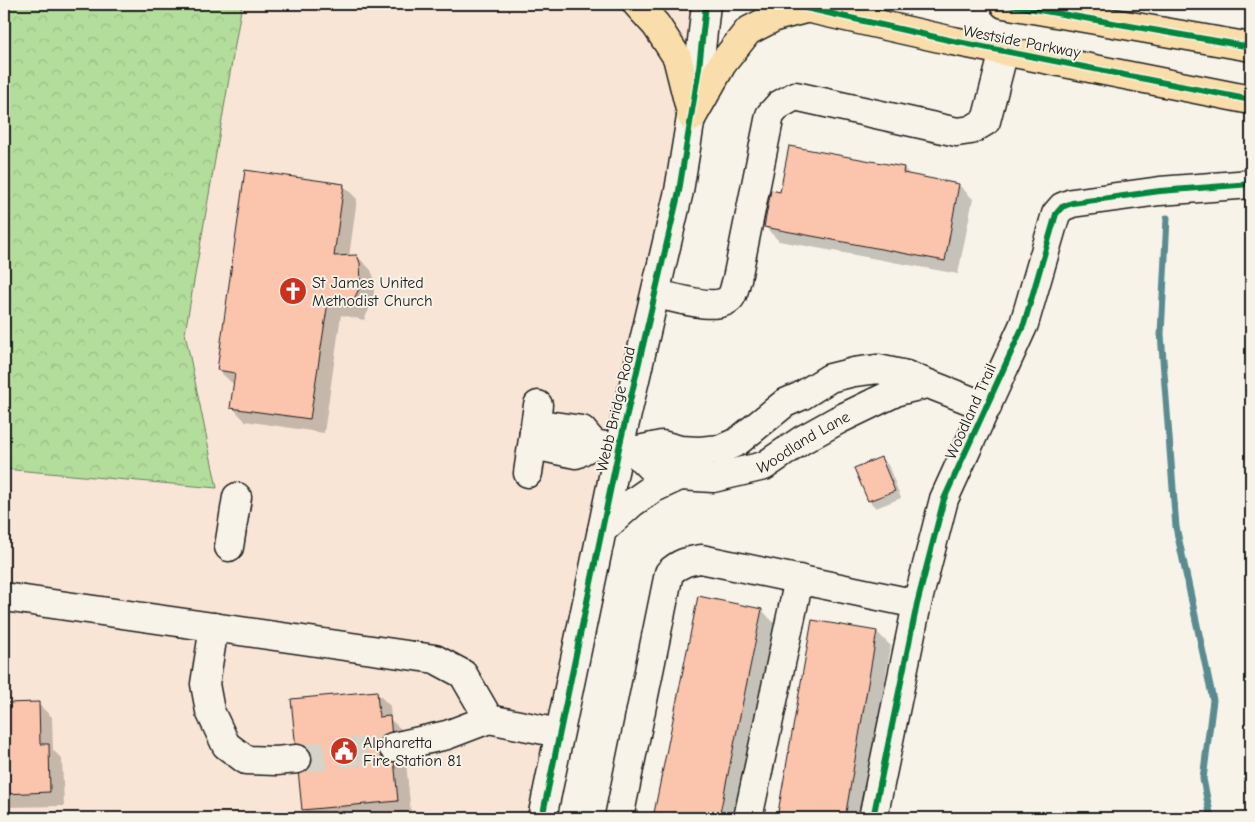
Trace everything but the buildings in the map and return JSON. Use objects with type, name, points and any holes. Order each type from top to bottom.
[{"type":"main road","points":[[637,4],[656,25],[677,57],[692,117]]},
{"type":"main road","name":"Westside Parkway","points":[[1004,4],[1251,47]]},
{"type":"main road","points":[[692,117],[722,64],[748,31],[799,6]]},
{"type":"main road","name":"Westside Parkway","points":[[799,6],[953,41],[1251,100]]},
{"type":"street","name":"Webb Bridge Road","points":[[542,818],[602,530],[616,447],[656,294],[679,191],[700,68],[706,4]]},
{"type":"street","points":[[656,294],[711,305],[721,304],[731,298],[737,279],[770,115],[779,105],[795,96],[957,132],[971,130],[986,121],[1004,51]]},
{"type":"street","name":"Woodland Trail","points":[[873,818],[917,604],[944,499],[1024,324],[1056,214],[1062,206],[1072,203],[1160,191],[1251,184]]},
{"type":"street","points":[[534,433],[542,447],[576,454],[616,447],[662,446],[680,450],[700,451],[721,449],[737,442],[785,403],[802,396],[830,378],[878,369],[906,375],[987,407]]},
{"type":"street","name":"Woodland Lane","points":[[616,447],[652,468],[680,476],[713,478],[764,466],[821,429],[898,391],[927,384]]},
{"type":"street","points":[[802,396],[821,429]]},
{"type":"street","points":[[528,473],[538,405]]},
{"type":"street","points":[[602,530],[652,488],[680,476]]},
{"type":"street","points":[[229,546],[237,498]]},
{"type":"street","points":[[619,818],[669,573],[676,566],[684,562],[701,559],[917,604]]},
{"type":"street","points":[[748,818],[799,579]]},
{"type":"street","points":[[4,597],[435,659],[463,674],[489,719]]},
{"type":"street","points":[[214,627],[205,684],[210,711],[226,745],[246,760],[276,761],[297,759]]},
{"type":"street","points":[[393,747],[447,735],[489,719],[559,733]]},
{"type":"shaded area","points":[[242,4],[701,4],[544,818],[4,818],[4,469],[216,488],[185,333]]},
{"type":"green space","points":[[4,4],[242,4],[185,333],[217,488],[4,469]]},
{"type":"waterway","points":[[1167,218],[1161,334],[1176,527],[1213,700],[1203,779],[1211,818]]},
{"type":"tunnel","points":[[297,759],[393,747]]},
{"type":"cycle path","points":[[542,818],[619,448],[679,191],[699,68],[706,4]]},
{"type":"cycle path","points":[[788,4],[953,41],[1251,100]]},
{"type":"cycle path","points":[[1004,4],[1251,47]]},
{"type":"cycle path","points":[[873,818],[917,604],[944,499],[1024,324],[1056,214],[1062,207],[1072,203],[1160,191],[1251,184]]},
{"type":"place","name":"St James United Methodist Church","points":[[293,291]]},
{"type":"place","name":"Alpharetta Fire Station 81","points":[[344,751]]}]
